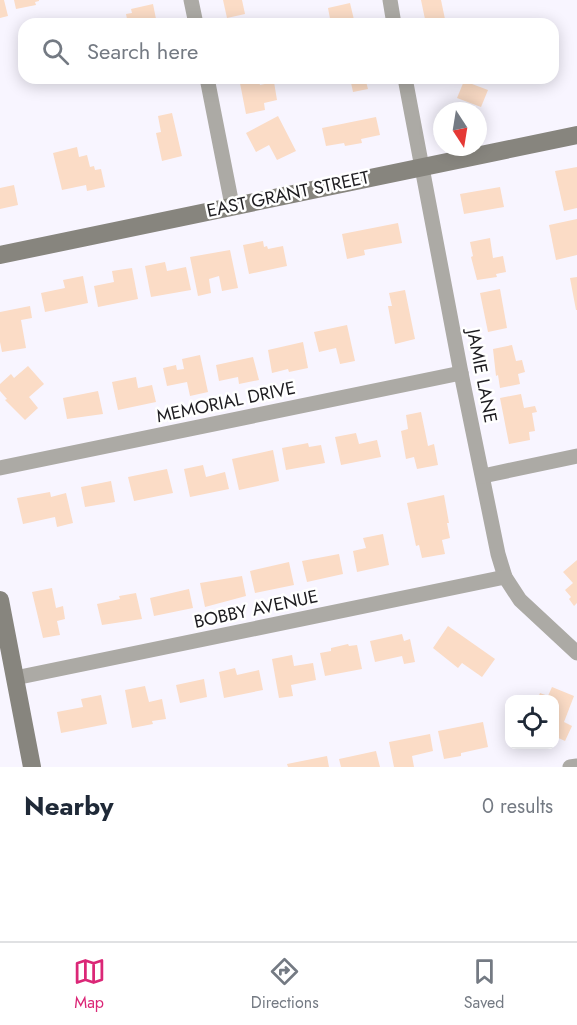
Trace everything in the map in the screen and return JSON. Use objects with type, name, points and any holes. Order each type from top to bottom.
[{"type":"main road","name":"EAST GRANT STREET","points":[[0,255],[577,135]]},
{"type":"main road","points":[[0,600],[32,767]]},
{"type":"street","points":[[191,0],[195,18]]},
{"type":"street","points":[[390,0],[393,18]]},
{"type":"street","points":[[208,84],[232,205]]},
{"type":"street","name":"JAMIE LANE","points":[[406,84],[498,554],[505,577],[520,600],[577,653]]},
{"type":"street","name":"MEMORIAL DRIVE","points":[[0,468],[461,373]]},
{"type":"street","points":[[483,476],[577,456]]},
{"type":"street","name":"BOBBY AVENUE","points":[[15,678],[505,577]]},
{"type":"street","points":[[570,767],[577,766]]},
{"type":"building","points":[[0,0],[4,0],[8,16],[0,18]]},
{"type":"building","points":[[14,0],[39,1],[35,2],[36,5],[16,9]]},
{"type":"building","points":[[223,0],[242,0],[245,14],[227,18]]},
{"type":"building","points":[[421,0],[441,0],[445,18],[425,18]]},
{"type":"building","points":[[350,3],[354,18],[330,18],[328,8]]},
{"type":"building","points":[[153,4],[156,18],[127,18],[126,14],[132,13],[131,9]]},
{"type":"building","points":[[240,84],[274,84],[277,100],[264,103],[265,110],[246,114]]},
{"type":"building","points":[[351,84],[367,84],[368,89],[353,92]]},
{"type":"building","points":[[463,84],[472,84],[488,90],[483,102],[468,102],[457,98]]},
{"type":"building","points":[[172,113],[182,156],[162,161],[156,133],[161,132],[158,116]]},
{"type":"building","points":[[278,116],[296,151],[277,160],[269,145],[256,152],[246,133]]},
{"type":"building","points":[[376,117],[380,135],[361,139],[362,143],[326,146],[322,128]]},
{"type":"building","points":[[77,147],[79,157],[87,155],[90,167],[94,166],[95,170],[101,169],[105,187],[87,191],[86,185],[62,190],[53,153]]},
{"type":"building","points":[[577,167],[577,208],[564,211],[555,171]]},
{"type":"building","points":[[14,185],[18,205],[0,209],[0,188]]},
{"type":"building","points":[[500,187],[504,207],[464,214],[460,194]]},
{"type":"building","points":[[577,219],[577,255],[556,260],[549,225]]},
{"type":"building","points":[[398,223],[402,243],[364,250],[365,255],[347,259],[342,234]]},
{"type":"building","points":[[490,238],[493,258],[503,256],[506,272],[496,274],[497,277],[477,280],[470,242]]},
{"type":"building","points":[[263,241],[264,247],[267,246],[268,249],[283,246],[287,266],[249,274],[243,245]]},
{"type":"building","points":[[230,250],[238,288],[222,291],[219,276],[209,279],[211,293],[198,296],[190,257]]},
{"type":"building","points":[[165,262],[167,271],[186,267],[191,290],[151,297],[145,266]]},
{"type":"building","points":[[132,268],[138,299],[98,307],[94,286],[114,282],[112,271]]},
{"type":"building","points":[[83,276],[88,303],[45,312],[41,293],[65,288],[63,280]]},
{"type":"building","points":[[577,277],[577,310],[576,310],[570,278]]},
{"type":"building","points":[[500,289],[507,328],[488,332],[480,293]]},
{"type":"building","points":[[405,290],[415,339],[395,344],[388,306],[392,306],[389,293]]},
{"type":"building","points":[[30,306],[32,318],[21,320],[26,348],[2,352],[0,312]]},
{"type":"building","points":[[347,325],[355,361],[340,364],[336,348],[319,352],[314,332]]},
{"type":"building","points":[[303,342],[308,368],[272,373],[268,350]]},
{"type":"building","points":[[512,345],[516,361],[522,360],[525,372],[518,374],[520,384],[500,388],[498,375],[496,376],[493,349]]},
{"type":"building","points":[[200,355],[208,392],[190,396],[187,382],[167,386],[163,368],[176,365],[177,370],[184,369],[182,359]]},
{"type":"building","points":[[253,357],[259,380],[239,384],[238,377],[219,381],[216,365]]},
{"type":"building","points":[[28,366],[44,384],[29,397],[38,408],[25,420],[5,400],[7,399],[0,391],[0,384],[11,374],[14,378]]},
{"type":"building","points":[[136,377],[138,388],[152,385],[156,402],[118,410],[112,382]]},
{"type":"building","points":[[98,391],[103,414],[67,419],[63,398]]},
{"type":"building","points":[[521,394],[524,408],[535,406],[537,412],[532,413],[535,431],[529,432],[530,440],[509,444],[500,398]]},
{"type":"building","points":[[421,412],[428,446],[434,444],[438,465],[417,469],[414,457],[406,459],[401,431],[408,429],[406,415]]},
{"type":"building","points":[[356,433],[359,444],[377,440],[381,457],[341,465],[335,437]]},
{"type":"building","points":[[308,443],[309,447],[321,445],[325,463],[286,470],[282,448]]},
{"type":"building","points":[[273,450],[279,481],[239,490],[232,459]]},
{"type":"building","points":[[203,465],[206,477],[225,472],[229,489],[190,497],[184,469]]},
{"type":"building","points":[[167,469],[173,493],[134,501],[128,477]]},
{"type":"building","points":[[111,481],[115,502],[85,507],[81,487]]},
{"type":"building","points":[[50,492],[51,497],[66,493],[73,523],[57,527],[55,517],[23,524],[17,498]]},
{"type":"building","points":[[444,495],[450,538],[442,540],[445,554],[422,558],[419,545],[416,546],[407,503]]},
{"type":"building","points":[[383,534],[389,565],[357,572],[353,551],[366,548],[363,538]]},
{"type":"building","points":[[339,554],[343,574],[307,582],[302,561]]},
{"type":"building","points":[[577,560],[577,603],[574,606],[565,590],[573,583],[563,572]]},
{"type":"building","points":[[289,562],[294,585],[255,593],[250,571]]},
{"type":"building","points":[[242,576],[246,596],[205,607],[200,583]]},
{"type":"building","points":[[52,588],[56,608],[63,606],[65,619],[57,621],[60,635],[43,638],[32,592]]},
{"type":"building","points":[[189,589],[193,608],[154,616],[150,598]]},
{"type":"building","points":[[136,593],[142,619],[102,625],[97,604]]},
{"type":"building","points":[[448,626],[495,659],[482,677],[462,663],[458,668],[433,648]]},
{"type":"building","points":[[402,634],[404,641],[410,639],[415,662],[404,664],[402,656],[375,662],[370,641]]},
{"type":"building","points":[[348,644],[349,646],[357,645],[362,669],[325,676],[320,653]]},
{"type":"building","points":[[292,655],[294,666],[313,663],[316,680],[291,685],[293,696],[279,698],[272,659]]},
{"type":"building","points":[[235,668],[237,675],[259,670],[263,690],[224,698],[219,672]]},
{"type":"building","points":[[204,679],[207,697],[180,703],[176,685]]},
{"type":"building","points":[[145,686],[149,702],[162,699],[166,719],[132,728],[125,690]]},
{"type":"building","points":[[552,687],[574,696],[564,722],[572,726],[565,741],[559,738],[559,695],[548,695]]},
{"type":"building","points":[[101,695],[107,724],[61,733],[57,712],[83,707],[81,699]]},
{"type":"building","points":[[483,722],[488,747],[444,759],[438,731]]},
{"type":"building","points":[[430,734],[433,751],[412,756],[414,767],[394,767],[389,742]]},
{"type":"building","points":[[376,751],[380,767],[341,767],[339,759]]},
{"type":"building","points":[[327,756],[329,767],[288,767],[287,764]]}]
